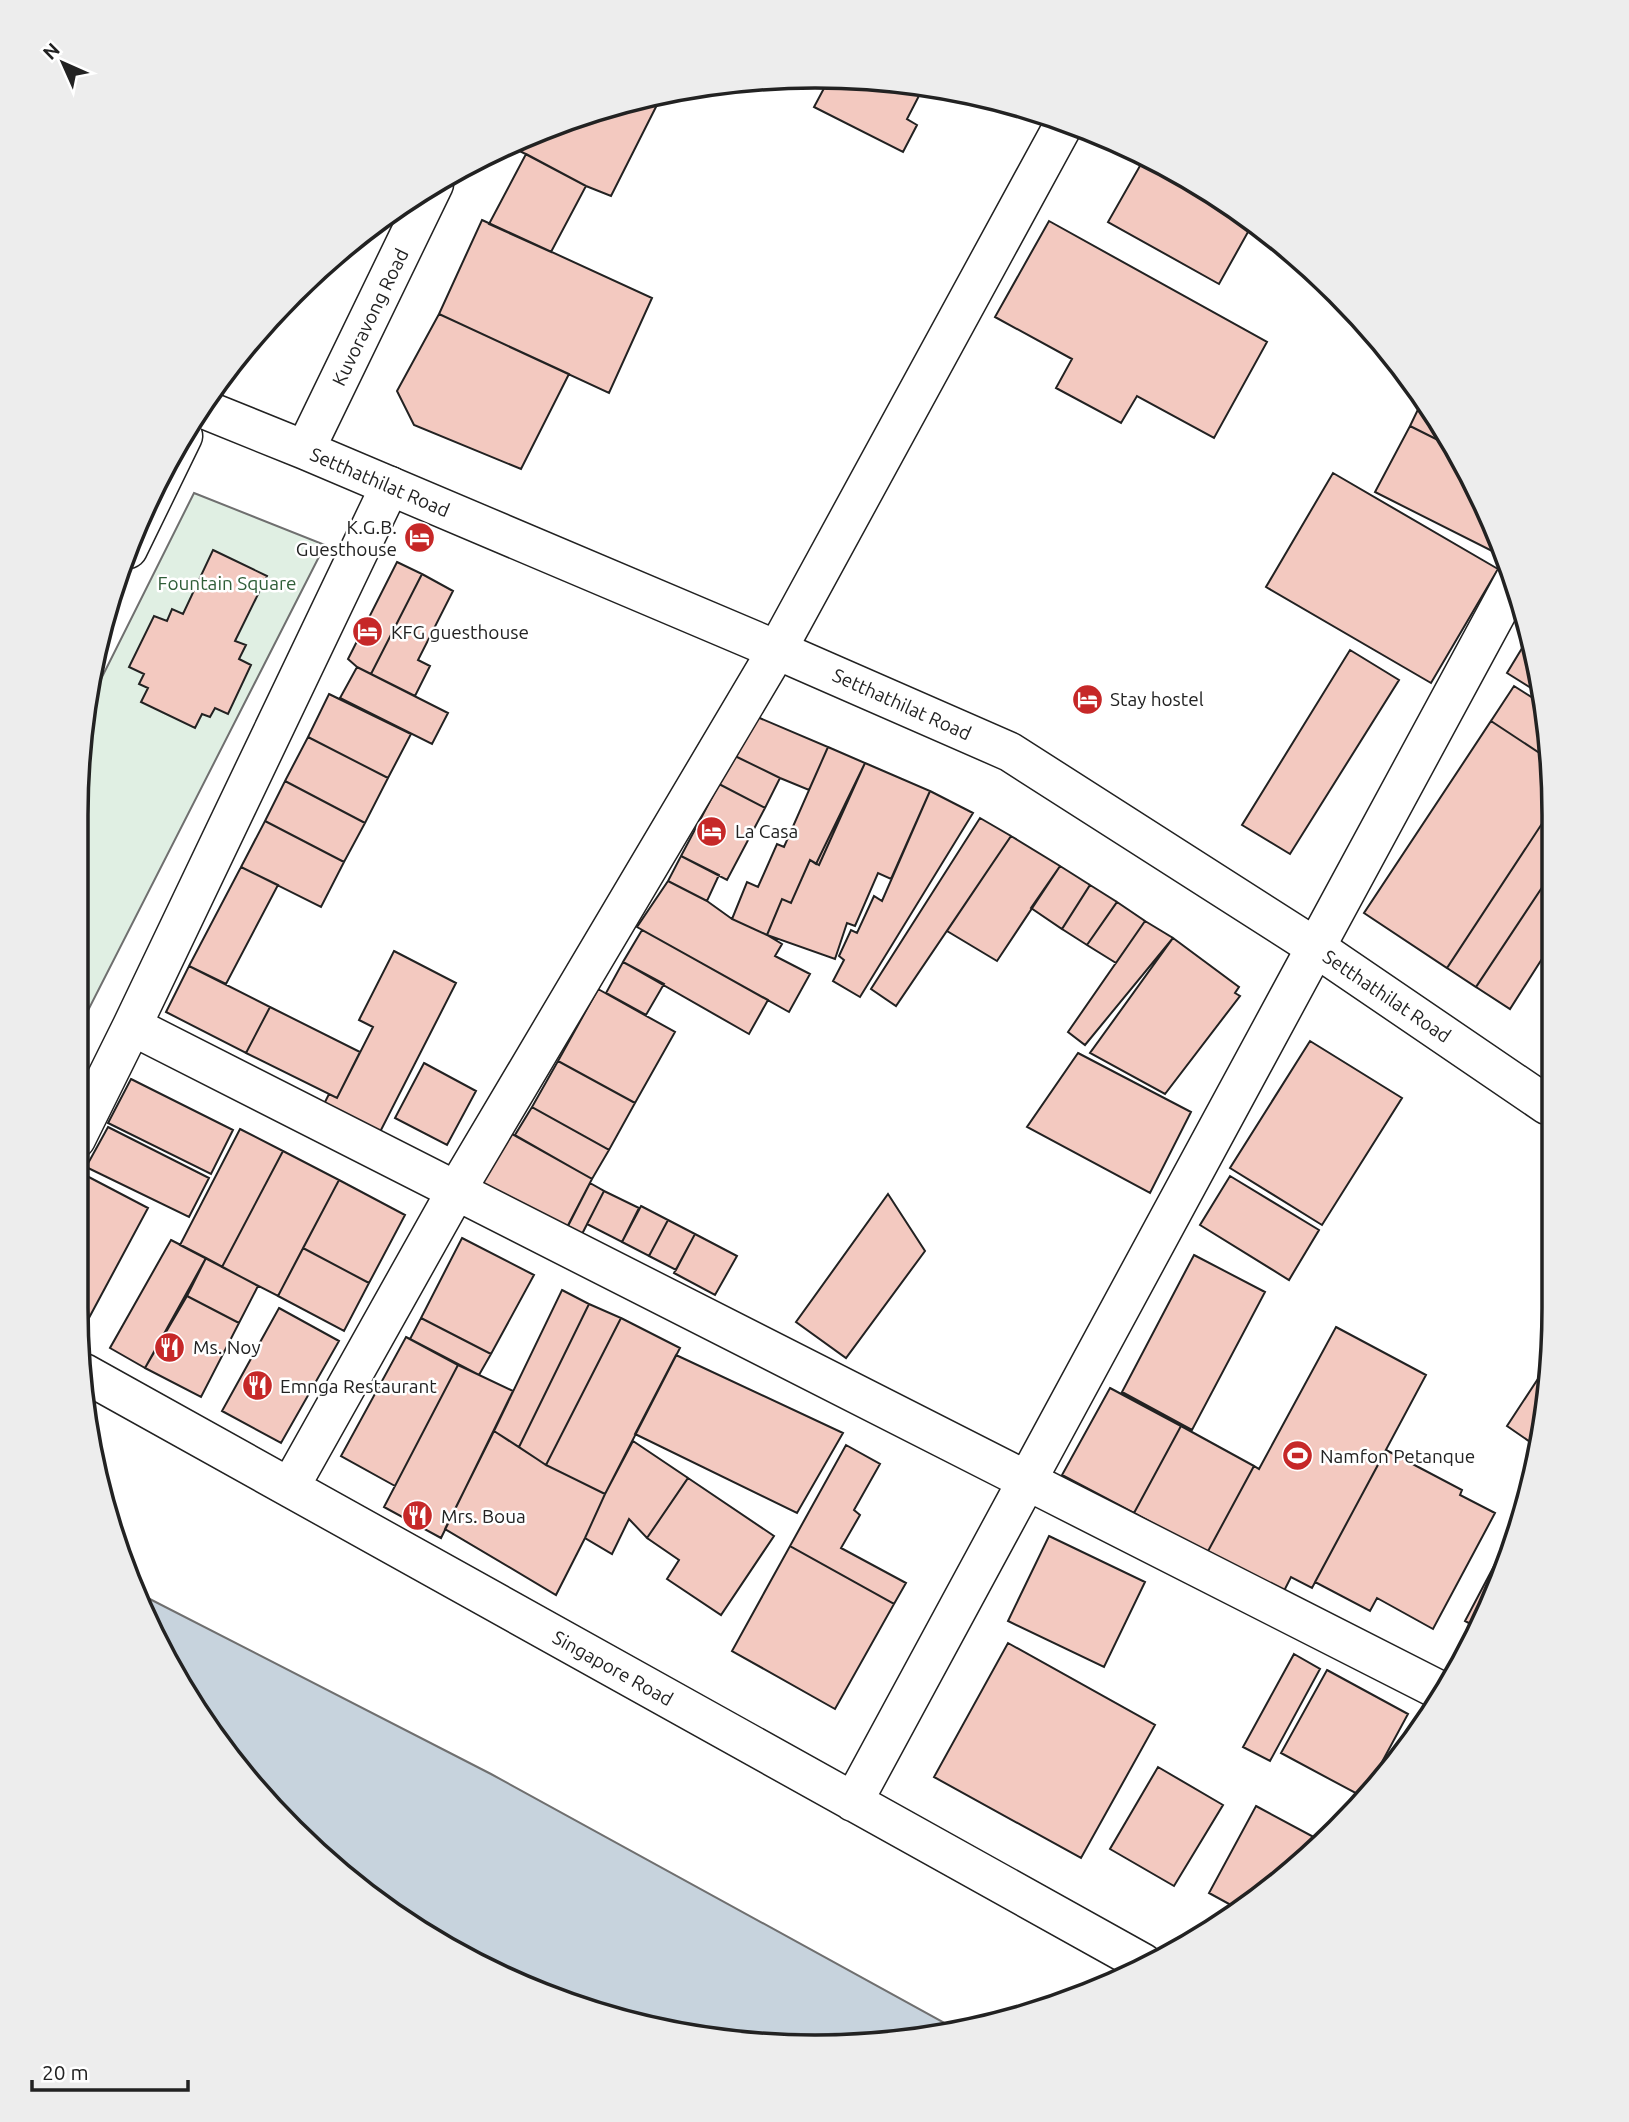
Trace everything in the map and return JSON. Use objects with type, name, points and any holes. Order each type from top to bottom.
[{"type":"street","points":[[290,1487],[456,1191],[777,650],[1060,131]]},
{"type":"street","name":"Kuvoravong Road","points":[[305,450],[426,201]]},
{"type":"street","name":"Setthathilat Road","points":[[210,412],[777,650],[1010,752],[1315,947],[1542,1102]]},
{"type":"street","points":[[88,1115],[390,486]]},
{"type":"street","points":[[853,1802],[1507,594]]},
{"type":"street","points":[[132,1027],[1434,1687]]},
{"type":"street","name":"Singapore Road","points":[[91,1377],[1137,1960]]},
{"type":"green space","name":"Fountain Square","points":[[194,493],[325,545],[88,1010],[89,767],[100,682]]},
{"type":"shaded area","points":[[148,1598],[491,1774],[944,2023],[862,2033],[814,2035],[720,2028],[626,2010],[581,1996],[493,1960],[411,1912],[335,1854],[300,1822],[238,1750],[210,1711],[162,1629]]},
{"type":"building","points":[[824,88],[862,89],[919,96],[907,119],[917,125],[903,152],[814,107]]},
{"type":"building","points":[[657,105],[611,196],[519,151],[581,126]]},
{"type":"building","points":[[526,154],[586,186],[551,252],[489,224]]},
{"type":"building","points":[[1141,165],[1178,185],[1248,232],[1219,284],[1108,222]]},
{"type":"building","points":[[482,220],[652,298],[609,393],[439,314]]},
{"type":"building","points":[[1049,221],[1267,342],[1214,438],[1137,396],[1121,423],[1056,388],[1072,359],[995,317]]},
{"type":"building","points":[[439,314],[569,374],[521,469],[414,425],[397,391]]},
{"type":"building","points":[[1418,410],[1437,439],[1410,426]]},
{"type":"building","points":[[1410,426],[1437,439],[1467,493],[1492,551],[1375,492]]},
{"type":"building","points":[[1333,473],[1498,569],[1431,683],[1266,587]]},
{"type":"building","points":[[213,550],[267,576],[235,641],[246,645],[239,659],[251,665],[228,714],[215,708],[210,717],[202,714],[195,728],[141,702],[148,688],[139,684],[144,674],[129,667],[154,616],[167,621],[172,609],[183,614]]},
{"type":"building","points":[[397,562],[422,574],[371,674],[348,659]]},
{"type":"building","points":[[422,574],[453,591],[418,660],[430,666],[415,696],[371,674]]},
{"type":"building","points":[[1522,648],[1530,687],[1507,673]]},
{"type":"building","points":[[1350,650],[1399,680],[1290,854],[1242,825]]},
{"type":"building","points":[[357,667],[448,713],[432,744],[340,698]]},
{"type":"building","points":[[1514,686],[1532,697],[1538,752],[1491,721]]},
{"type":"building","points":[[329,694],[411,734],[388,778],[308,737]]},
{"type":"building","points":[[755,716],[828,747],[809,790],[735,756]]},
{"type":"building","points":[[1491,721],[1538,752],[1542,824],[1447,968],[1364,913]]},
{"type":"building","points":[[308,737],[388,778],[365,823],[285,781]]},
{"type":"building","points":[[828,747],[865,763],[819,865],[810,860],[791,903],[782,899],[767,935],[732,919],[747,882],[758,887],[777,844],[784,847]]},
{"type":"building","points":[[735,756],[780,778],[765,808],[719,784]]},
{"type":"building","points":[[865,763],[930,791],[891,879],[878,873],[855,926],[847,923],[835,959],[767,935],[782,899],[791,903],[810,860],[816,864]]},
{"type":"building","points":[[285,781],[365,823],[344,862],[265,821]]},
{"type":"building","points":[[719,784],[765,808],[727,880],[681,856]]},
{"type":"building","points":[[930,791],[973,813],[860,997],[833,981],[844,960],[839,956],[851,930],[857,933],[874,896],[882,901]]},
{"type":"building","points":[[980,818],[1011,836],[896,1006],[871,989]]},
{"type":"building","points":[[265,821],[344,862],[321,907],[241,867]]},
{"type":"building","points":[[1542,824],[1542,888],[1476,987],[1447,968]]},
{"type":"building","points":[[1011,836],[1060,866],[997,961],[947,931]]},
{"type":"building","points":[[681,856],[719,875],[707,901],[668,881]]},
{"type":"building","points":[[1060,866],[1090,885],[1062,929],[1031,908]]},
{"type":"building","points":[[241,867],[278,885],[226,984],[189,966]]},
{"type":"building","points":[[668,881],[707,901],[732,919],[782,944],[775,956],[810,974],[789,1012],[637,927]]},
{"type":"building","points":[[1090,885],[1117,902],[1087,945],[1062,929]]},
{"type":"building","points":[[1542,888],[1542,959],[1510,1009],[1476,987]]},
{"type":"building","points":[[1117,902],[1145,921],[1116,963],[1087,945]]},
{"type":"building","points":[[1145,921],[1173,938],[1085,1045],[1068,1032]]},
{"type":"building","points":[[642,930],[768,1000],[749,1034],[623,962]]},
{"type":"building","points":[[1173,938],[1239,987],[1235,993],[1240,996],[1165,1094],[1090,1053]]},
{"type":"building","points":[[394,951],[456,983],[379,1134],[323,1106],[329,1094],[337,1098],[373,1027],[359,1020]]},
{"type":"building","points":[[623,962],[664,984],[646,1015],[606,993]]},
{"type":"building","points":[[189,966],[270,1007],[246,1053],[166,1012]]},
{"type":"building","points":[[598,989],[675,1032],[635,1103],[558,1061]]},
{"type":"building","points":[[270,1007],[360,1052],[337,1098],[246,1053]]},
{"type":"building","points":[[1310,1041],[1402,1098],[1322,1225],[1230,1168]]},
{"type":"building","points":[[1078,1053],[1191,1112],[1150,1193],[1027,1127]]},
{"type":"building","points":[[558,1061],[635,1103],[609,1150],[532,1107]]},
{"type":"building","points":[[424,1063],[476,1091],[447,1145],[395,1118]]},
{"type":"building","points":[[131,1079],[233,1130],[211,1174],[108,1123]]},
{"type":"building","points":[[532,1107],[609,1150],[592,1179],[515,1135]]},
{"type":"building","points":[[108,1127],[209,1178],[189,1217],[88,1168]]},
{"type":"building","points":[[240,1129],[283,1151],[222,1267],[180,1245]]},
{"type":"building","points":[[510,1133],[592,1179],[564,1233],[477,1188]]},
{"type":"building","points":[[283,1151],[339,1180],[278,1296],[222,1267]]},
{"type":"building","points":[[1230,1176],[1319,1230],[1289,1280],[1200,1225]]},
{"type":"building","points":[[88,1177],[148,1208],[88,1319]]},
{"type":"building","points":[[339,1180],[405,1215],[369,1283],[303,1248]]},
{"type":"building","points":[[590,1183],[604,1191],[582,1234],[568,1226]]},
{"type":"building","points":[[604,1191],[639,1208],[622,1242],[587,1224]]},
{"type":"building","points":[[888,1194],[925,1251],[846,1358],[796,1322]]},
{"type":"building","points":[[641,1206],[668,1220],[649,1256],[622,1242]]},
{"type":"building","points":[[668,1220],[695,1234],[676,1270],[649,1256]]},
{"type":"building","points":[[695,1234],[737,1256],[715,1295],[674,1273]]},
{"type":"building","points":[[462,1238],[534,1275],[491,1354],[421,1318]]},
{"type":"building","points":[[171,1240],[206,1258],[145,1368],[110,1348]]},
{"type":"building","points":[[303,1248],[369,1283],[344,1331],[278,1296]]},
{"type":"building","points":[[1194,1255],[1265,1292],[1192,1430],[1122,1392]]},
{"type":"building","points":[[206,1258],[258,1286],[239,1323],[187,1296]]},
{"type":"building","points":[[562,1290],[589,1304],[519,1447],[494,1431]]},
{"type":"building","points":[[187,1296],[239,1323],[201,1397],[145,1368]]},
{"type":"building","points":[[589,1304],[621,1318],[546,1465],[519,1447]]},
{"type":"building","points":[[279,1308],[339,1341],[281,1443],[222,1411]]},
{"type":"building","points":[[421,1318],[491,1354],[479,1375],[410,1339]]},
{"type":"building","points":[[621,1318],[680,1348],[605,1494],[546,1465]]},
{"type":"building","points":[[1336,1327],[1426,1375],[1312,1588],[1291,1577],[1283,1593],[1207,1553],[1254,1466],[1259,1469]]},
{"type":"building","points":[[406,1337],[458,1365],[395,1486],[341,1456]]},
{"type":"building","points":[[676,1355],[843,1433],[797,1513],[635,1434]]},
{"type":"building","points":[[458,1365],[513,1391],[441,1538],[384,1507]]},
{"type":"building","points":[[1537,1380],[1529,1441],[1507,1426]]},
{"type":"building","points":[[1110,1388],[1181,1426],[1134,1513],[1062,1475]]},
{"type":"building","points":[[1181,1426],[1254,1466],[1207,1553],[1134,1513]]},
{"type":"building","points":[[494,1431],[546,1465],[605,1494],[556,1595],[445,1529]]},
{"type":"building","points":[[633,1441],[688,1478],[647,1538],[629,1519],[612,1554],[585,1538]]},
{"type":"building","points":[[846,1445],[880,1464],[854,1510],[860,1515],[841,1548],[906,1583],[894,1604],[790,1546]]},
{"type":"building","points":[[1386,1450],[1462,1490],[1460,1495],[1495,1513],[1433,1629],[1377,1598],[1370,1611],[1315,1582]]},
{"type":"building","points":[[688,1478],[774,1536],[721,1615],[667,1579],[679,1560],[647,1538]]},
{"type":"building","points":[[1049,1536],[1145,1582],[1104,1667],[1008,1621]]},
{"type":"building","points":[[790,1546],[894,1604],[835,1709],[732,1651]]},
{"type":"building","points":[[1492,1569],[1469,1623],[1465,1621]]},
{"type":"building","points":[[1008,1643],[1155,1725],[1081,1858],[934,1777]]},
{"type":"building","points":[[1294,1654],[1320,1669],[1270,1761],[1243,1747]]},
{"type":"building","points":[[1327,1670],[1408,1714],[1383,1759],[1356,1793],[1281,1753]]},
{"type":"building","points":[[1158,1767],[1223,1805],[1174,1886],[1110,1849]]},
{"type":"building","points":[[1256,1806],[1313,1837],[1229,1904],[1209,1893]]},
{"type":"place","name":"K.G.B. Guesthouse","points":[[420,538]]},
{"type":"place","name":"KFG guesthouse","points":[[368,632]]},
{"type":"place","name":"Stay hostel","points":[[1087,699]]},
{"type":"place","name":"La Casa","points":[[712,831]]},
{"type":"place","name":"Ms. Noy","points":[[170,1347]]},
{"type":"place","name":"Emnga Restaurant","points":[[257,1386]]},
{"type":"place","name":"Namfon Petanque","points":[[1297,1456]]},
{"type":"place","name":"Mrs. Boua","points":[[418,1516]]}]
